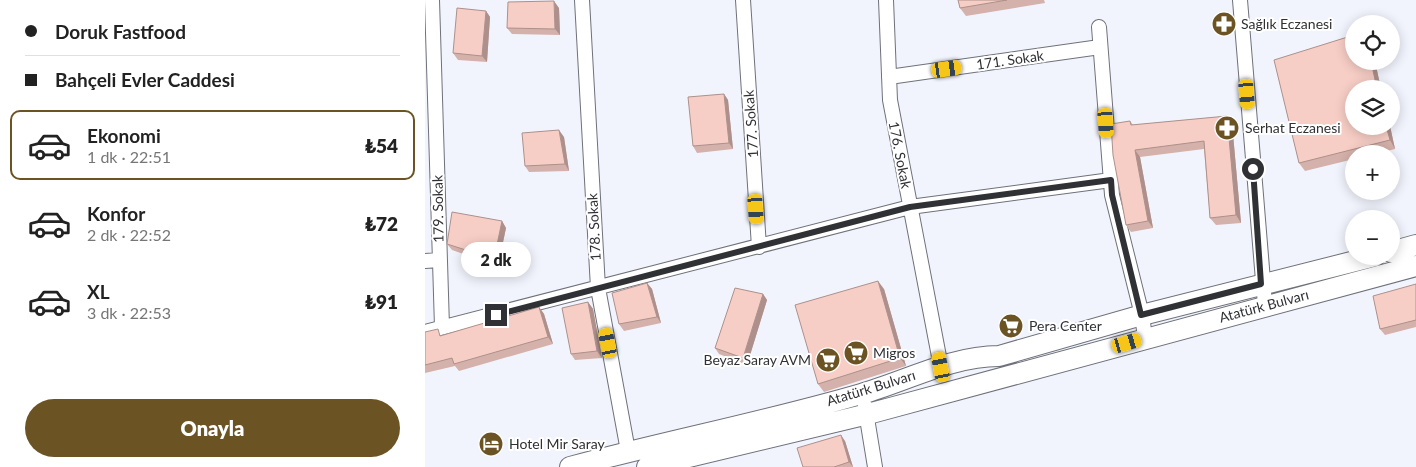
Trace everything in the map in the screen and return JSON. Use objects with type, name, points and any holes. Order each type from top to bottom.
[{"type":"main road","points":[[1400,249],[1416,245]]},
{"type":"main road","name":"Atatürk Bulvarı","points":[[570,467],[860,394],[941,367],[982,356],[999,356],[1141,315],[1345,263]]},
{"type":"main road","name":"Atatürk Bulvarı","points":[[647,467],[868,414],[1265,305],[1416,266]]},
{"type":"street","name":"179. Sokak","points":[[432,0],[442,328]]},
{"type":"street","name":"178. Sokak","points":[[582,0],[597,288],[628,452]]},
{"type":"street","name":"177. Sokak","points":[[743,0],[759,247]]},
{"type":"street","name":"176. Sokak","points":[[886,0],[890,100],[941,367]]},
{"type":"street","points":[[1240,0],[1261,284],[1265,305]]},
{"type":"street","points":[[1099,27],[1112,195],[1145,338]]},
{"type":"street","name":"171. Sokak","points":[[889,77],[1101,47]]},
{"type":"street","points":[[425,332],[910,207],[1111,180]]},
{"type":"street","points":[[425,262],[439,260]]},
{"type":"street","points":[[860,394],[868,414],[875,467]]},
{"type":"building","points":[[958,0],[1007,0],[960,8]]},
{"type":"building","points":[[554,1],[555,29],[507,28],[508,2]]},
{"type":"building","points":[[457,8],[486,11],[482,56],[453,53]]},
{"type":"building","points":[[1345,38],[1345,70],[1373,70],[1375,80],[1345,80],[1345,135],[1389,135],[1390,140],[1370,145],[1345,145],[1345,151],[1299,163],[1274,60]]},
{"type":"building","points":[[724,94],[729,143],[693,146],[688,97]]},
{"type":"building","points":[[1227,116],[1236,215],[1210,218],[1204,141],[1135,150],[1148,221],[1126,225],[1113,155],[1111,124],[1130,121],[1131,125]]},
{"type":"building","points":[[559,130],[565,164],[525,166],[522,133]]},
{"type":"building","points":[[452,212],[502,221],[494,259],[447,244]]},
{"type":"building","points":[[878,281],[900,358],[818,384],[795,305]]},
{"type":"building","points":[[647,283],[657,317],[619,324],[612,293]]},
{"type":"building","points":[[1416,284],[1416,320],[1380,329],[1373,296]]},
{"type":"building","points":[[735,288],[763,294],[743,358],[715,348]]},
{"type":"building","points":[[588,302],[597,351],[571,354],[562,308]]},
{"type":"building","points":[[539,307],[548,337],[454,364],[452,358],[425,365],[425,332],[438,329],[440,336]]},
{"type":"building","points":[[841,435],[849,462],[834,467],[803,467],[797,448]]},
{"type":"place","name":"Sağlık Eczanesi","points":[[1224,24]]},
{"type":"place","name":"Serhat Eczanesi","points":[[1227,128]]},
{"type":"place","name":"Pera Center","points":[[1011,326]]},
{"type":"place","name":"Migros","points":[[856,353]]},
{"type":"place","name":"Beyaz Saray AVM","points":[[828,360]]},
{"type":"place","name":"Hotel Mir Saray","points":[[491,444]]},
{"type":"route","points":[[496,315],[910,207],[1111,180],[1112,195],[1141,315],[1261,284],[1253,169]]}]
